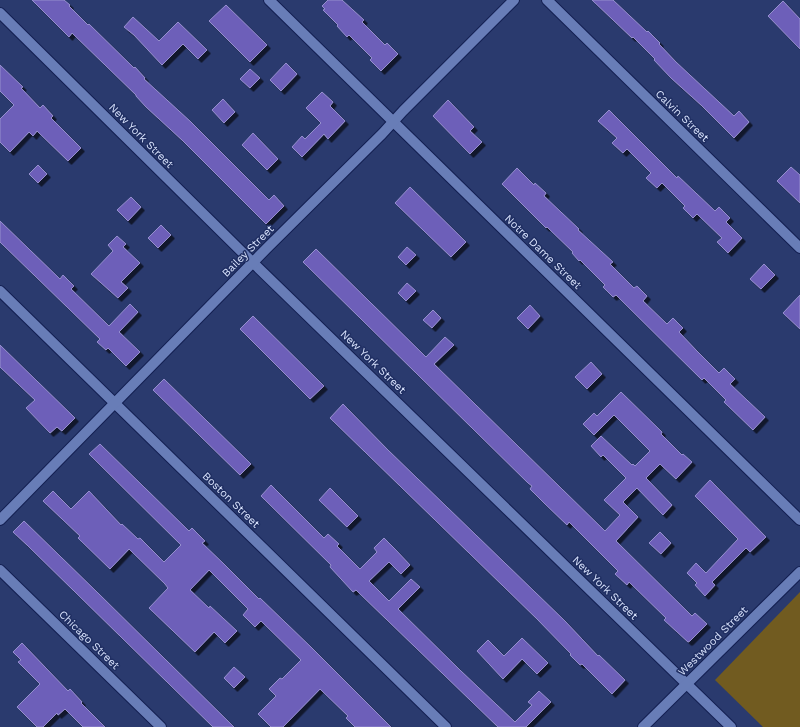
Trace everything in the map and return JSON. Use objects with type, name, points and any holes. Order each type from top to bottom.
[{"type":"street","name":"Notre Dame Street","points":[[269,0],[800,520]]},
{"type":"street","name":"Bailey Street","points":[[0,520],[253,262],[394,123],[403,111],[514,0]]},
{"type":"street","name":"Calvin Street","points":[[547,0],[800,248]]},
{"type":"street","name":"New York Street","points":[[0,13],[253,262],[731,727]]},
{"type":"street","name":"Boston Street","points":[[0,291],[446,727]]},
{"type":"street","name":"Chicago Street","points":[[0,570],[161,727]]},
{"type":"street","name":"Westwood Street","points":[[643,727],[800,572]]},
{"type":"shaded area","points":[[800,592],[800,727],[763,727],[715,680]]},
{"type":"building","points":[[32,0],[64,0],[88,25],[89,24],[134,68],[135,67],[145,78],[144,79],[191,122],[269,200],[274,195],[284,206],[266,224],[72,33],[69,37]]},
{"type":"building","points":[[328,0],[342,0],[364,20],[362,22],[385,45],[387,43],[398,54],[381,71],[370,60],[372,58],[349,35],[347,37],[337,26],[338,25],[323,10],[325,9],[322,6]]},
{"type":"building","points":[[592,0],[613,0],[647,32],[648,31],[676,62],[734,116],[739,111],[749,122],[734,138],[671,78],[633,37],[632,38]]},
{"type":"building","points":[[783,1],[800,19],[800,49],[768,16]]},
{"type":"building","points":[[226,5],[267,45],[250,62],[209,21]]},
{"type":"building","points":[[133,17],[159,41],[178,22],[207,50],[198,59],[183,44],[162,65],[134,35],[124,27]]},
{"type":"building","points":[[286,63],[297,74],[281,91],[270,80]]},
{"type":"building","points":[[0,65],[23,87],[21,88],[40,108],[43,105],[53,116],[51,118],[81,148],[68,161],[37,131],[33,136],[29,132],[10,152],[0,142],[0,119],[14,105],[0,91]]},
{"type":"building","points":[[250,69],[260,78],[250,88],[240,79]]},
{"type":"building","points":[[322,92],[333,102],[330,106],[345,121],[328,139],[324,134],[302,157],[292,147],[302,136],[305,139],[321,123],[306,108]]},
{"type":"building","points":[[223,99],[235,112],[224,123],[212,110]]},
{"type":"building","points":[[448,100],[474,127],[470,131],[482,142],[470,154],[433,116]]},
{"type":"building","points":[[609,110],[677,178],[678,176],[715,211],[719,207],[730,218],[726,222],[742,238],[728,253],[717,242],[722,238],[697,214],[693,218],[683,208],[685,206],[662,183],[657,188],[646,178],[651,173],[627,149],[623,153],[612,143],[617,138],[598,121]]},
{"type":"building","points":[[253,133],[278,159],[267,170],[242,145]]},
{"type":"building","points":[[38,165],[47,174],[38,183],[29,174]]},
{"type":"building","points":[[791,167],[800,175],[800,203],[777,181]]},
{"type":"building","points":[[517,168],[534,185],[535,183],[546,193],[544,196],[613,262],[610,264],[634,288],[637,286],[647,296],[643,301],[667,324],[673,318],[683,328],[679,332],[719,373],[724,368],[735,379],[730,384],[765,417],[753,430],[724,402],[726,400],[704,378],[702,380],[616,295],[613,297],[603,287],[605,285],[580,260],[579,261],[572,253],[573,252],[547,227],[546,228],[502,184]]},
{"type":"building","points":[[410,187],[466,242],[451,257],[395,203]]},
{"type":"building","points":[[131,197],[141,207],[128,221],[117,210]]},
{"type":"building","points":[[0,221],[60,279],[63,275],[74,286],[71,289],[109,326],[130,304],[138,312],[119,332],[140,352],[126,366],[108,348],[106,350],[97,342],[100,339],[0,242]]},
{"type":"building","points":[[161,225],[171,235],[158,248],[148,238]]},
{"type":"building","points":[[117,236],[126,244],[123,247],[140,263],[121,282],[128,288],[118,298],[91,274],[113,251],[108,245]]},
{"type":"building","points":[[407,247],[416,255],[406,265],[398,257]]},
{"type":"building","points":[[316,249],[426,357],[445,337],[454,345],[434,364],[605,531],[620,515],[604,500],[626,478],[603,455],[601,457],[591,446],[601,436],[632,465],[633,464],[635,466],[650,451],[614,415],[594,435],[583,424],[594,413],[597,416],[621,392],[662,432],[661,434],[682,455],[683,454],[692,462],[676,479],[660,464],[646,478],[672,505],[663,515],[637,488],[623,502],[638,517],[616,541],[692,616],[695,613],[707,624],[690,641],[688,642],[664,620],[666,618],[629,582],[627,585],[615,574],[618,571],[569,522],[567,525],[544,503],[530,489],[532,486],[303,262]]},
{"type":"building","points":[[764,264],[775,275],[761,289],[750,279]]},
{"type":"building","points":[[407,283],[416,291],[406,301],[398,293]]},
{"type":"building","points":[[800,295],[800,329],[783,313]]},
{"type":"building","points":[[530,305],[540,316],[528,329],[517,318]]},
{"type":"building","points":[[433,310],[441,318],[432,328],[423,320]]},
{"type":"building","points":[[253,316],[324,386],[310,399],[240,329]]},
{"type":"building","points":[[0,345],[75,418],[62,431],[57,427],[50,433],[26,408],[35,400],[0,367]]},
{"type":"building","points":[[591,362],[602,374],[587,389],[575,377]]},
{"type":"building","points":[[164,379],[251,464],[240,475],[153,390]]},
{"type":"building","points":[[343,404],[388,450],[565,621],[598,656],[599,655],[625,680],[612,694],[582,664],[580,665],[537,619],[330,418]]},
{"type":"building","points":[[100,444],[189,531],[192,528],[205,541],[202,543],[312,648],[391,727],[355,727],[346,718],[348,716],[320,689],[283,727],[271,727],[258,714],[276,696],[269,689],[280,678],[282,679],[301,660],[261,621],[255,627],[243,615],[248,609],[209,570],[190,590],[237,631],[225,643],[214,632],[195,652],[149,608],[168,588],[165,584],[129,549],[110,569],[78,538],[80,536],[43,501],[53,491],[71,509],[89,491],[121,525],[122,524],[138,539],[140,538],[164,562],[181,545],[89,454]]},
{"type":"building","points":[[710,480],[766,537],[750,552],[746,548],[712,582],[715,585],[705,596],[695,585],[697,583],[687,573],[696,563],[706,573],[738,539],[695,496]]},
{"type":"building","points":[[271,485],[324,538],[328,534],[339,544],[337,546],[360,569],[377,552],[374,548],[384,538],[410,565],[401,574],[389,562],[369,581],[389,601],[411,579],[420,587],[398,609],[515,722],[532,705],[528,702],[539,691],[551,702],[526,727],[498,727],[356,590],[353,592],[330,567],[331,565],[261,496]]},
{"type":"building","points":[[330,488],[358,516],[347,527],[319,500]]},
{"type":"building","points":[[24,521],[234,727],[213,727],[13,532]]},
{"type":"building","points":[[660,532],[671,543],[661,554],[649,543]]},
{"type":"building","points":[[522,638],[548,663],[537,674],[522,659],[503,679],[477,651],[488,640],[504,656]]},
{"type":"building","points":[[22,643],[68,691],[70,689],[82,702],[81,703],[105,727],[83,727],[65,709],[58,715],[57,713],[43,727],[37,727],[17,707],[40,684],[18,662],[21,660],[13,652]]},
{"type":"building","points":[[234,667],[245,677],[234,688],[224,678]]}]
